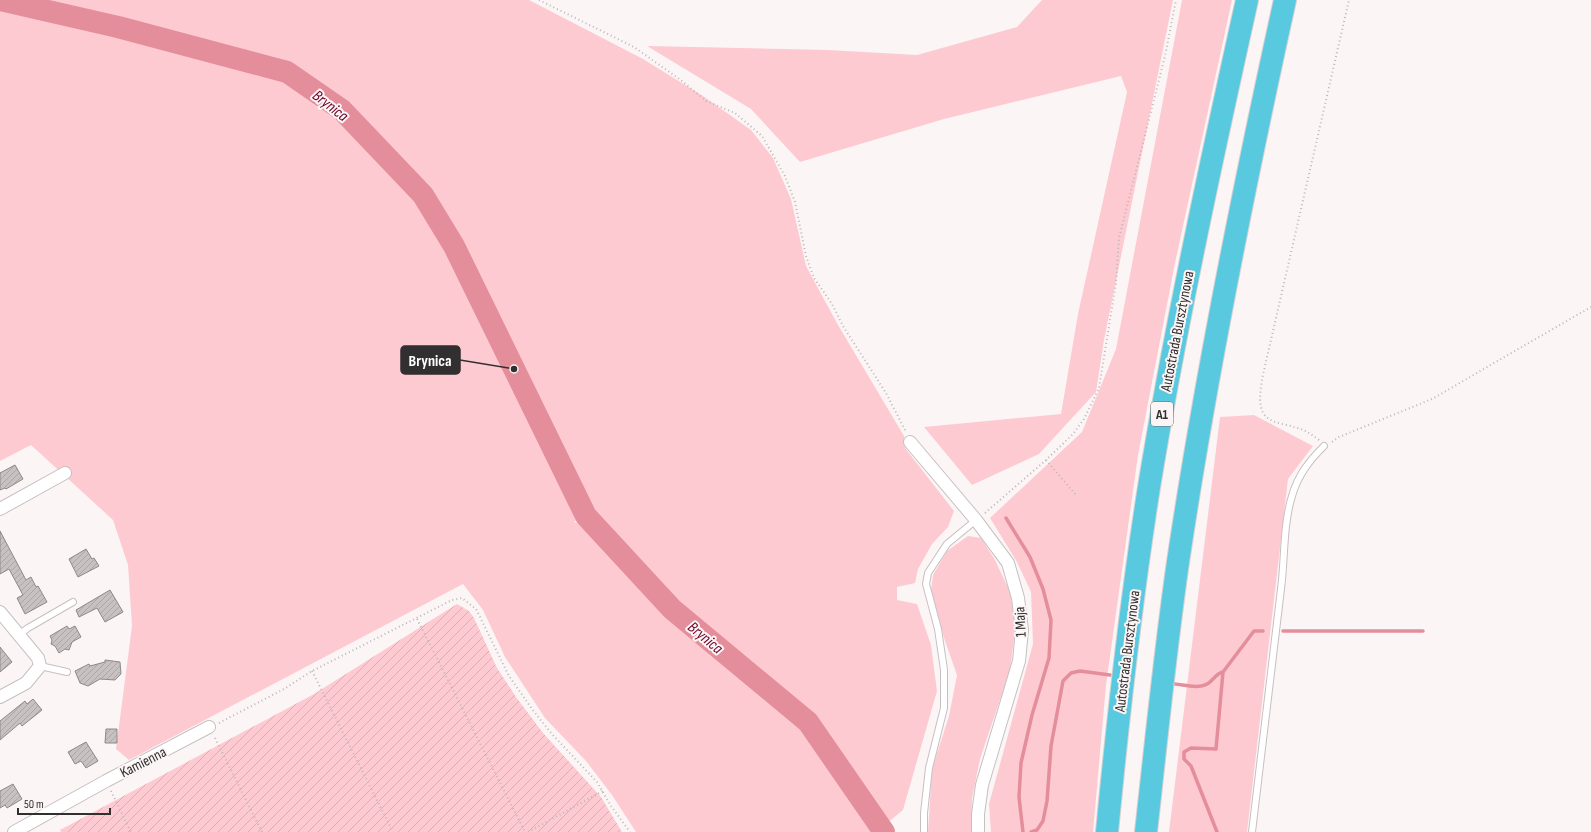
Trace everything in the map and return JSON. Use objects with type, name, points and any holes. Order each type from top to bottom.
[{"type":"highway","name":"Autostrada Bursztynowa","points":[[1106,832],[1130,619],[1150,486],[1183,298],[1247,0]]},
{"type":"highway","points":[[1146,832],[1164,664],[1199,431],[1224,290],[1285,0]]},
{"type":"street","name":"1 Maja","points":[[910,442],[976,520],[1008,563],[1018,598],[1022,630],[1016,673],[982,785],[978,814],[978,832]]},
{"type":"street","points":[[0,509],[65,473]]},
{"type":"street","points":[[0,612],[20,634],[38,658],[40,666],[26,683],[0,697]]},
{"type":"street","name":"Kamienna","points":[[14,832],[106,781],[210,728]]},
{"type":"lane","points":[[1252,832],[1281,587],[1288,513],[1299,476],[1312,458],[1324,446]]},
{"type":"lane","points":[[924,832],[924,813],[929,768],[944,708],[944,670],[938,628],[926,584],[928,573],[947,544],[976,520]]},
{"type":"lane","points":[[20,634],[73,602]]},
{"type":"lane","points":[[40,666],[67,672]]},
{"type":"path","points":[[539,0],[634,47],[682,81],[706,101],[735,113],[762,136],[785,176],[795,202],[806,256],[814,278],[832,304],[886,393],[910,442]]},
{"type":"path","points":[[976,520],[1046,460],[1073,434],[1084,419],[1099,388],[1116,283],[1119,238],[1165,56],[1176,0]]},
{"type":"path","points":[[1348,0],[1262,379],[1260,396],[1261,409],[1268,419],[1276,423],[1295,427],[1310,433],[1324,446],[1339,437],[1432,399],[1591,307]]},
{"type":"path","points":[[1046,460],[1076,495]]},
{"type":"path","points":[[262,832],[210,728],[284,689],[312,672],[452,600],[462,598],[476,609],[509,676],[551,733],[597,782],[611,806],[630,832]]},
{"type":"path","points":[[417,619],[526,832],[603,791]]},
{"type":"path","points":[[312,672],[393,832]]},
{"type":"path","points":[[106,781],[132,832]]},
{"type":"shaded area","points":[[0,0],[529,0],[643,59],[703,96],[751,130],[773,158],[791,199],[806,266],[838,325],[904,436],[905,448],[954,511],[948,527],[932,544],[918,569],[915,583],[897,587],[897,600],[917,604],[931,645],[937,691],[903,810],[876,832],[636,832],[612,795],[586,761],[545,718],[505,657],[483,610],[463,584],[129,760],[116,749],[132,626],[128,565],[113,520],[31,445],[0,461]],"holes":[[[594,511],[611,534],[574,522]]]},
{"type":"shaded area","points":[[1042,0],[1173,0],[1104,340],[1096,392],[1039,454],[972,485],[924,427],[1061,414],[1078,314],[1127,92],[1121,76],[944,119],[800,162],[751,109],[647,46],[828,50],[917,55],[1017,27]]},
{"type":"shaded area","points":[[1182,0],[1232,0],[1175,263],[1138,455],[1106,685],[1093,832],[991,832],[989,804],[1033,644],[1031,592],[1017,562],[990,518],[1082,432],[1116,349]]},
{"type":"shaded area","points":[[1254,415],[1313,446],[1288,479],[1247,832],[1169,832],[1220,417]]},
{"type":"shaded area","points":[[968,536],[981,538],[995,560],[1010,592],[1016,623],[1010,670],[980,759],[972,798],[971,832],[928,832],[932,769],[949,716],[957,675],[944,638],[931,590],[933,575],[947,551]]},
{"type":"shaded area","points":[[457,604],[469,611],[474,618],[497,668],[516,697],[543,733],[601,797],[622,832],[61,832],[60,830],[314,694]]},
{"type":"building","points":[[15,465],[23,479],[6,489],[0,490],[0,473]]},
{"type":"building","points":[[0,531],[26,580],[31,577],[47,602],[25,614],[17,598],[23,595],[9,569],[0,574]]},
{"type":"building","points":[[86,549],[92,559],[94,558],[99,566],[78,577],[69,559]]},
{"type":"building","points":[[110,590],[123,612],[105,622],[97,608],[79,617],[76,610]]},
{"type":"building","points":[[67,626],[69,629],[75,626],[81,637],[72,642],[69,650],[65,649],[59,653],[55,646],[51,644],[52,640],[50,636]]},
{"type":"building","points":[[0,647],[12,662],[0,672]]},
{"type":"building","points":[[105,660],[120,662],[121,674],[115,680],[100,679],[88,686],[80,683],[75,671],[89,664],[90,666],[105,662]]},
{"type":"building","points":[[33,699],[42,710],[22,726],[20,723],[0,740],[0,721],[25,701],[27,704]]},
{"type":"building","points":[[106,729],[117,729],[117,743],[105,743]]},
{"type":"building","points":[[86,742],[98,761],[86,768],[81,761],[75,764],[68,752]]},
{"type":"building","points":[[13,784],[22,799],[7,808],[5,805],[0,808],[0,791]]},
{"type":"waterway","name":"Brynica","points":[[0,0],[118,27],[287,72],[342,110],[423,195],[454,246],[586,516],[672,609],[808,722],[884,832]]},
{"type":"waterway","points":[[1006,518],[1030,557],[1043,589],[1051,620],[1049,658],[1032,715],[1021,763],[1019,797],[1023,832]]},
{"type":"waterway","points":[[1175,684],[1187,686],[1207,684],[1218,674],[1223,672],[1254,631],[1263,631]]},
{"type":"waterway","points":[[1283,631],[1423,631]]},
{"type":"waterway","points":[[1031,832],[1037,830],[1043,821],[1047,801],[1051,746],[1063,681],[1071,673],[1080,671],[1110,675]]},
{"type":"waterway","points":[[1217,832],[1191,766],[1184,759],[1184,752],[1191,748],[1216,749],[1223,672]]},
{"type":"place","name":"Brynica","points":[[514,369]]}]
